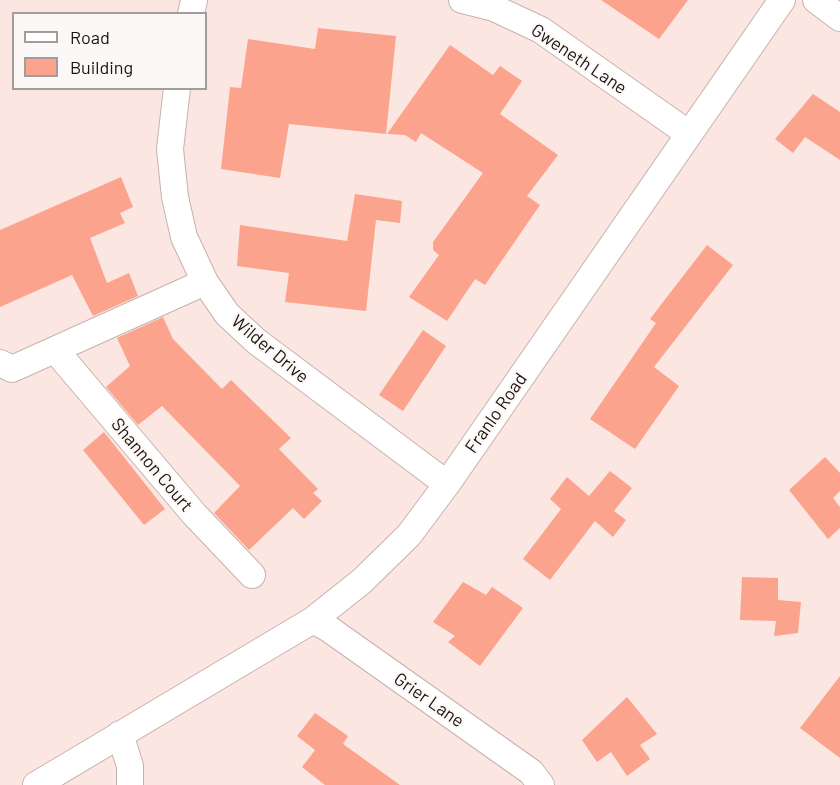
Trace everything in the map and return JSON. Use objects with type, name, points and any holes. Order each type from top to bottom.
[{"type":"street","name":"Gweneth Lane","points":[[462,0],[494,8],[541,30],[689,134]]},
{"type":"street","name":"Franlo Road","points":[[36,785],[313,620],[362,581],[409,535],[447,484],[782,0]]},
{"type":"street","points":[[816,0],[840,18]]},
{"type":"street","name":"Wilder Drive","points":[[177,90],[170,149],[175,197],[184,237],[205,282],[227,314],[256,341],[447,484]]},
{"type":"street","points":[[0,363],[12,369],[205,282]]},
{"type":"street","name":"Shannon Court","points":[[56,351],[194,514],[252,575]]},
{"type":"street","name":"Grier Lane","points":[[313,620],[531,772],[541,785]]},
{"type":"street","points":[[120,734],[130,766],[130,785]]},
{"type":"building","points":[[601,0],[688,0],[659,39]]},
{"type":"building","points":[[318,28],[396,36],[386,134],[289,124],[280,178],[221,169],[230,87],[241,88],[248,39],[315,49]]},
{"type":"building","points":[[450,45],[493,75],[500,66],[522,81],[500,114],[558,155],[527,196],[540,205],[485,285],[475,279],[447,321],[409,297],[439,255],[433,250],[433,242],[483,173],[421,133],[416,142],[405,135],[387,134]]},
{"type":"building","points":[[813,94],[840,112],[840,160],[805,137],[793,153],[775,139]]},
{"type":"building","points":[[121,177],[133,207],[120,213],[125,223],[90,238],[107,283],[129,273],[138,296],[93,316],[72,275],[0,307],[0,230]]},
{"type":"building","points":[[355,194],[402,201],[400,223],[376,220],[366,311],[285,302],[289,273],[237,266],[240,225],[347,241]]},
{"type":"building","points":[[707,245],[733,265],[654,367],[679,386],[635,449],[590,419],[656,323],[650,319]]},
{"type":"building","points":[[163,317],[173,339],[222,389],[231,380],[291,438],[279,449],[318,489],[313,493],[322,501],[304,519],[293,508],[249,550],[214,513],[240,486],[162,406],[138,425],[106,387],[130,366],[117,338]]},
{"type":"building","points":[[423,330],[446,346],[403,411],[379,395]]},
{"type":"building","points":[[104,432],[165,509],[144,525],[83,450]]},
{"type":"building","points":[[825,457],[840,473],[840,491],[833,498],[840,507],[840,528],[828,539],[789,490]]},
{"type":"building","points":[[610,471],[632,488],[614,511],[626,520],[613,537],[595,521],[550,580],[523,559],[561,509],[550,499],[567,477],[589,496]]},
{"type":"building","points":[[742,577],[778,578],[778,600],[801,602],[798,633],[774,636],[776,621],[740,620]]},
{"type":"building","points":[[463,582],[486,595],[492,587],[523,608],[480,666],[448,642],[455,636],[433,622]]},
{"type":"building","points":[[840,676],[840,758],[800,728]]},
{"type":"building","points":[[627,697],[657,734],[640,745],[650,759],[627,776],[611,752],[597,762],[582,740]]},
{"type":"building","points":[[315,713],[348,736],[343,744],[400,785],[325,785],[302,767],[315,750],[297,736]]}]
